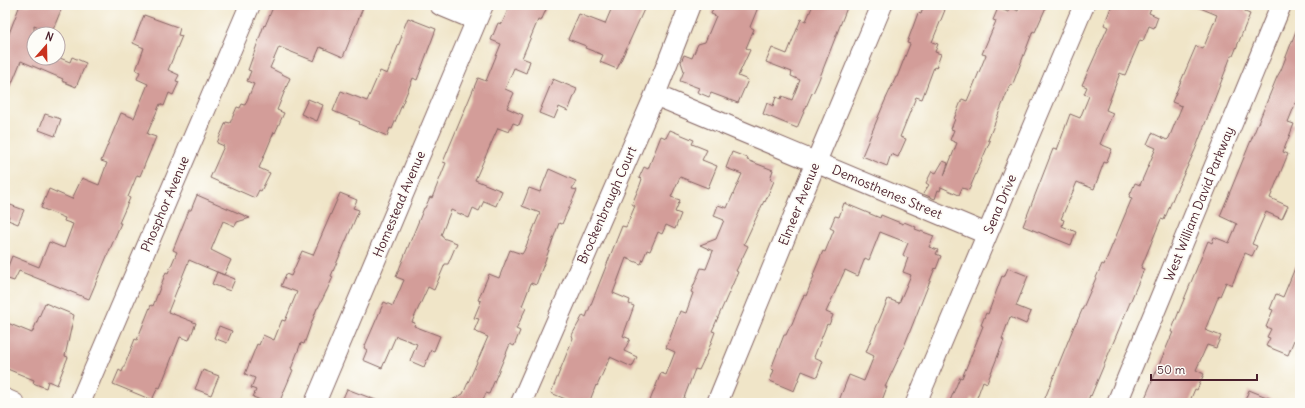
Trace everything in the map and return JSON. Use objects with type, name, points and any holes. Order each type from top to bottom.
[{"type":"street","name":"Phosphor Avenue","points":[[80,403],[250,5]]},
{"type":"street","points":[[440,5],[479,13]]},
{"type":"street","name":"Brockenbraugh Court","points":[[521,403],[655,95],[690,5]]},
{"type":"street","name":"Elmeer Avenue","points":[[717,403],[882,5]]},
{"type":"street","name":"Sena Drive","points":[[916,403],[1084,5]]},
{"type":"street","name":"West William David Parkway","points":[[1117,403],[1281,5]]},
{"type":"street","name":"Homestead Avenue","points":[[315,403],[479,13]]},
{"type":"street","name":"Demosthenes Street","points":[[655,95],[987,234]]},
{"type":"street","points":[[5,399],[14,403]]},
{"type":"building","points":[[20,5],[63,5],[54,26],[26,26],[26,63],[21,61],[5,100],[5,34],[8,36]]},
{"type":"building","points":[[274,5],[364,5],[343,57],[320,47],[314,61],[279,47],[270,68],[290,78],[277,110],[284,113],[275,133],[274,132],[259,168],[270,173],[261,191],[259,190],[255,198],[210,178],[224,146],[217,143],[226,122],[230,123],[237,107],[240,108],[242,104],[245,105],[254,84],[247,81],[251,71],[248,70],[264,25],[265,26]]},
{"type":"building","points":[[510,5],[548,5],[541,21],[538,20],[522,58],[530,61],[526,73],[514,68],[505,89],[514,93],[507,108],[523,115],[519,125],[513,123],[509,132],[498,128],[475,180],[502,191],[496,206],[484,201],[479,211],[473,208],[469,218],[451,210],[441,235],[443,238],[457,243],[448,264],[445,264],[434,290],[428,287],[412,322],[415,323],[414,326],[440,336],[434,351],[431,350],[424,367],[410,361],[417,344],[396,336],[382,368],[363,360],[367,350],[364,348],[384,302],[393,306],[404,280],[396,277],[424,208],[430,197],[432,198],[446,163],[443,162],[478,78],[486,81],[501,44],[491,40],[498,23],[502,24]]},
{"type":"building","points":[[613,5],[646,5],[617,69],[600,62],[603,55],[568,39],[579,14],[605,24]]},
{"type":"building","points":[[714,5],[759,5],[750,27],[754,29],[746,48],[750,50],[738,76],[748,80],[738,103],[711,93],[709,97],[697,92],[699,88],[680,81],[684,71],[681,62],[684,55],[692,58],[698,44],[705,42],[716,16],[711,14]]},
{"type":"building","points":[[813,5],[848,5],[818,82],[797,128],[763,114],[767,103],[773,106],[776,97],[781,99],[782,96],[792,100],[800,80],[791,76],[792,72],[766,62],[772,48],[787,54],[801,19],[806,21]]},
{"type":"building","points":[[924,5],[931,5],[945,10],[932,42],[938,44],[935,52],[941,54],[936,68],[934,67],[922,99],[916,97],[900,137],[906,139],[898,157],[891,154],[887,166],[862,156],[910,44],[907,43],[918,13],[921,14]]},
{"type":"building","points":[[1020,5],[1047,5],[1035,32],[1033,31],[1012,86],[1010,85],[988,140],[990,141],[969,190],[962,188],[959,195],[941,187],[940,191],[938,190],[935,199],[923,194],[929,185],[926,183],[932,171],[936,173],[943,161],[948,163],[944,176],[957,143],[950,140],[954,130],[951,129],[954,119],[962,99],[967,101],[986,55],[982,54],[996,21],[993,20],[998,8],[1008,12],[1010,7],[1018,11]]},
{"type":"building","points":[[1112,5],[1152,5],[1149,13],[1158,17],[1154,28],[1149,26],[1143,41],[1140,40],[1125,75],[1120,73],[1106,110],[1113,113],[1100,144],[1112,149],[1106,163],[1104,162],[1094,189],[1077,182],[1061,219],[1064,220],[1062,226],[1076,232],[1071,245],[1023,226],[1053,149],[1057,150],[1070,114],[1080,118],[1089,96],[1084,94],[1087,87],[1082,85],[1108,27],[1104,25]]},
{"type":"building","points":[[1193,5],[1248,5],[1245,12],[1250,14],[1233,56],[1231,56],[1195,150],[1164,220],[1161,219],[1141,268],[1144,269],[1091,396],[1090,395],[1087,403],[1043,403],[1075,324],[1102,264],[1104,265],[1132,198],[1129,197],[1135,183],[1140,185],[1156,148],[1147,144],[1152,133],[1167,140],[1169,138],[1182,106],[1172,102],[1196,46],[1203,49],[1217,15]]},
{"type":"building","points":[[144,15],[180,28],[178,35],[182,36],[168,70],[179,75],[176,81],[179,82],[173,95],[169,93],[164,106],[160,104],[147,134],[156,137],[140,176],[137,175],[128,197],[130,198],[119,223],[121,223],[89,299],[19,271],[14,281],[5,278],[5,274],[12,256],[39,267],[49,242],[64,248],[73,224],[64,221],[65,218],[41,208],[49,189],[72,199],[82,178],[99,185],[107,163],[101,161],[121,113],[134,118],[148,84],[137,79],[140,72],[136,70],[144,48],[133,43]]},
{"type":"building","points":[[408,18],[436,29],[417,80],[413,78],[392,129],[390,128],[387,136],[359,124],[360,122],[333,111],[341,91],[367,101],[380,71],[387,74]]},
{"type":"building","points":[[1299,23],[1300,104],[1296,102],[1288,122],[1294,124],[1283,152],[1288,154],[1270,198],[1288,206],[1282,219],[1266,212],[1252,244],[1257,246],[1252,256],[1245,253],[1232,285],[1226,282],[1220,296],[1219,295],[1205,330],[1221,336],[1216,348],[1207,345],[1196,370],[1204,374],[1189,403],[1156,403],[1145,398],[1173,332],[1171,332],[1208,241],[1212,243],[1214,237],[1229,243],[1237,224],[1220,216]]},
{"type":"building","points":[[72,57],[86,63],[76,87],[62,81],[63,79],[33,66],[66,66],[66,60],[70,62]]},
{"type":"building","points":[[553,79],[577,89],[568,111],[559,107],[554,119],[539,113]]},
{"type":"building","points":[[308,99],[323,105],[317,121],[301,114]]},
{"type":"building","points":[[45,114],[61,119],[55,136],[39,130]]},
{"type":"building","points":[[670,130],[694,140],[692,144],[707,150],[702,160],[717,166],[708,188],[680,177],[671,197],[680,200],[675,212],[681,214],[675,229],[666,225],[662,234],[658,232],[650,251],[647,250],[641,264],[626,258],[613,293],[630,300],[629,304],[634,306],[623,336],[630,339],[624,351],[637,357],[632,367],[610,357],[589,403],[575,403],[551,393],[573,338],[572,335],[583,315],[586,317],[622,226],[626,227],[635,206],[632,204],[642,179],[639,178],[644,167],[648,169],[661,136],[666,138]]},
{"type":"building","points":[[732,152],[748,158],[747,160],[773,170],[770,179],[774,181],[744,244],[748,246],[736,271],[738,272],[712,331],[715,332],[708,351],[699,370],[695,369],[682,403],[649,403],[661,373],[666,375],[675,352],[666,348],[680,311],[686,313],[693,293],[691,292],[701,268],[706,269],[713,251],[700,245],[716,239],[724,220],[714,216],[718,205],[727,208],[742,174],[726,168]]},
{"type":"building","points":[[549,169],[576,181],[572,189],[577,190],[562,224],[559,223],[536,285],[531,283],[522,306],[526,308],[516,329],[520,331],[514,346],[510,344],[489,394],[486,393],[482,403],[446,403],[463,394],[488,337],[474,331],[479,319],[474,318],[481,301],[478,300],[489,274],[499,278],[510,250],[522,254],[524,251],[540,213],[522,206],[529,188],[540,192]]},
{"type":"building","points":[[340,193],[357,200],[353,208],[359,210],[331,276],[333,277],[317,308],[304,344],[301,343],[291,369],[293,370],[279,403],[268,403],[253,397],[256,390],[251,388],[255,378],[245,374],[257,344],[259,345],[263,335],[274,340],[282,320],[285,321],[297,292],[281,286],[286,274],[291,276],[302,251],[313,255]]},
{"type":"building","points":[[197,195],[250,218],[237,222],[235,226],[223,221],[211,250],[231,260],[224,275],[189,260],[168,312],[196,323],[189,340],[180,337],[160,388],[158,387],[152,400],[113,384],[119,370],[122,372],[135,339],[137,340],[151,305],[153,306],[166,272],[168,273],[177,252],[173,250],[189,210],[191,210]]},
{"type":"building","points":[[5,203],[24,210],[18,224],[8,220],[9,216],[5,215]]},
{"type":"building","points":[[844,203],[880,218],[881,215],[903,224],[904,222],[916,227],[915,229],[934,236],[929,247],[938,250],[936,254],[941,256],[903,349],[885,387],[887,387],[881,403],[838,403],[849,375],[864,381],[874,356],[866,352],[888,299],[899,303],[911,275],[903,272],[908,258],[903,255],[908,243],[880,232],[869,260],[865,258],[858,276],[845,270],[826,312],[833,315],[829,325],[827,324],[814,357],[823,361],[817,377],[802,371],[794,391],[770,381],[774,370],[771,369],[784,335],[786,335],[791,326],[804,295],[806,296],[823,251],[825,252],[834,230],[830,228],[835,216],[839,217]]},
{"type":"building","points":[[1300,256],[1300,325],[1288,355],[1266,346],[1270,338],[1267,337],[1271,329],[1266,327],[1273,310],[1270,309],[1276,294],[1283,297]]},
{"type":"building","points":[[1008,268],[1028,276],[1016,306],[1031,312],[1026,324],[1010,317],[1002,339],[1004,340],[987,383],[983,381],[976,400],[971,398],[969,403],[949,403],[960,377],[962,378],[983,326],[981,325],[986,313],[988,314],[1002,276],[1004,277]]},
{"type":"building","points":[[217,272],[235,279],[230,291],[212,284]]},
{"type":"building","points":[[45,303],[74,315],[65,356],[68,357],[57,385],[48,381],[46,388],[33,383],[34,380],[5,368],[5,322],[32,333]]},
{"type":"building","points":[[219,326],[232,331],[227,343],[214,338]]},
{"type":"building","points":[[203,370],[219,376],[211,395],[195,389]]},
{"type":"building","points":[[347,389],[381,402],[381,403],[341,403]]},
{"type":"building","points":[[1249,390],[1279,402],[1279,403],[1244,403]]}]
